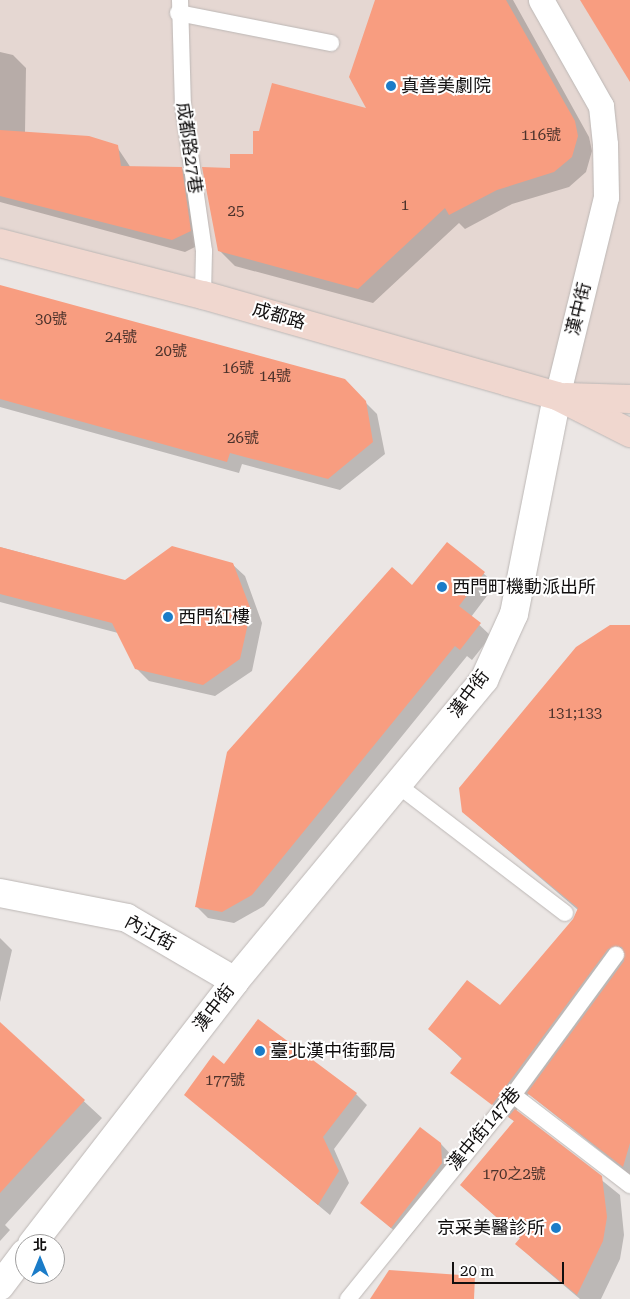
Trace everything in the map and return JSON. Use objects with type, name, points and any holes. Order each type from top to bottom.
[{"type":"main road","name":"成都路","points":[[0,243],[203,295],[557,396],[630,433]]},
{"type":"main road","name":"成都路","points":[[557,396],[630,399]]},
{"type":"street","name":"漢中街","points":[[40,1234],[235,981],[395,783],[484,680],[514,614],[557,396],[606,198],[605,144],[601,106],[541,0]]},
{"type":"street","name":"內江街","points":[[0,893],[128,918],[235,981]]},
{"type":"street","points":[[0,1286],[15,1266]]},
{"type":"lane","points":[[179,7],[331,42]]},
{"type":"lane","name":"成都路27巷","points":[[179,7],[183,104],[204,251],[203,295]]},
{"type":"lane","points":[[395,783],[564,913]]},
{"type":"lane","name":"漢中街147巷","points":[[348,1299],[513,1095],[616,955]]},
{"type":"lane","points":[[513,1095],[630,1185]]},
{"type":"shaded area","points":[[0,0],[630,0],[630,387],[551,387],[0,228]]},
{"type":"building","points":[[375,0],[506,0],[575,121],[578,136],[572,157],[554,172],[497,190],[449,215],[445,208],[358,289],[218,251],[202,167],[230,168],[230,154],[253,154],[253,131],[259,131],[272,83],[366,108],[349,77]]},
{"type":"building","points":[[580,0],[630,0],[630,82]]},
{"type":"building","points":[[0,130],[89,136],[118,145],[121,166],[182,167],[191,231],[172,240],[0,196]]},
{"type":"building","points":[[0,285],[345,379],[366,401],[373,442],[328,479],[230,453],[227,462],[0,399]]},
{"type":"building","points":[[447,542],[485,572],[459,606],[481,623],[460,650],[455,646],[252,895],[222,912],[195,907],[227,752],[392,567],[412,585]]},
{"type":"building","name":"西門紅樓","points":[[172,546],[233,563],[251,610],[240,659],[203,685],[135,669],[112,623],[0,594],[0,547],[125,580]]},
{"type":"building","points":[[610,625],[630,625],[630,1143],[623,1167],[527,1093],[624,961],[622,947],[608,949],[492,1105],[450,1073],[462,1058],[428,1029],[467,980],[500,1005],[573,919],[578,908],[462,812],[459,788],[576,647]]},
{"type":"building","points":[[258,1019],[357,1093],[323,1137],[339,1171],[318,1205],[184,1095],[213,1055],[224,1064]]},
{"type":"building","points":[[0,1022],[85,1100],[0,1193]]},
{"type":"building","points":[[515,1109],[602,1176],[607,1217],[603,1241],[577,1295],[515,1244],[520,1238],[460,1185],[514,1121],[508,1117]]},
{"type":"building","points":[[420,1127],[441,1143],[442,1163],[391,1228],[360,1203]]},
{"type":"building","points":[[389,1270],[475,1276],[474,1299],[370,1299]]},
{"type":"place","name":"真善美劇院","points":[[391,86]]},
{"type":"place","name":"西門町機動派出所","points":[[442,587]]},
{"type":"place","name":"西門紅樓","points":[[168,617]]},
{"type":"place","name":"臺北漢中街郵局","points":[[260,1051]]},
{"type":"place","name":"京采美醫診所","points":[[556,1228]]}]
